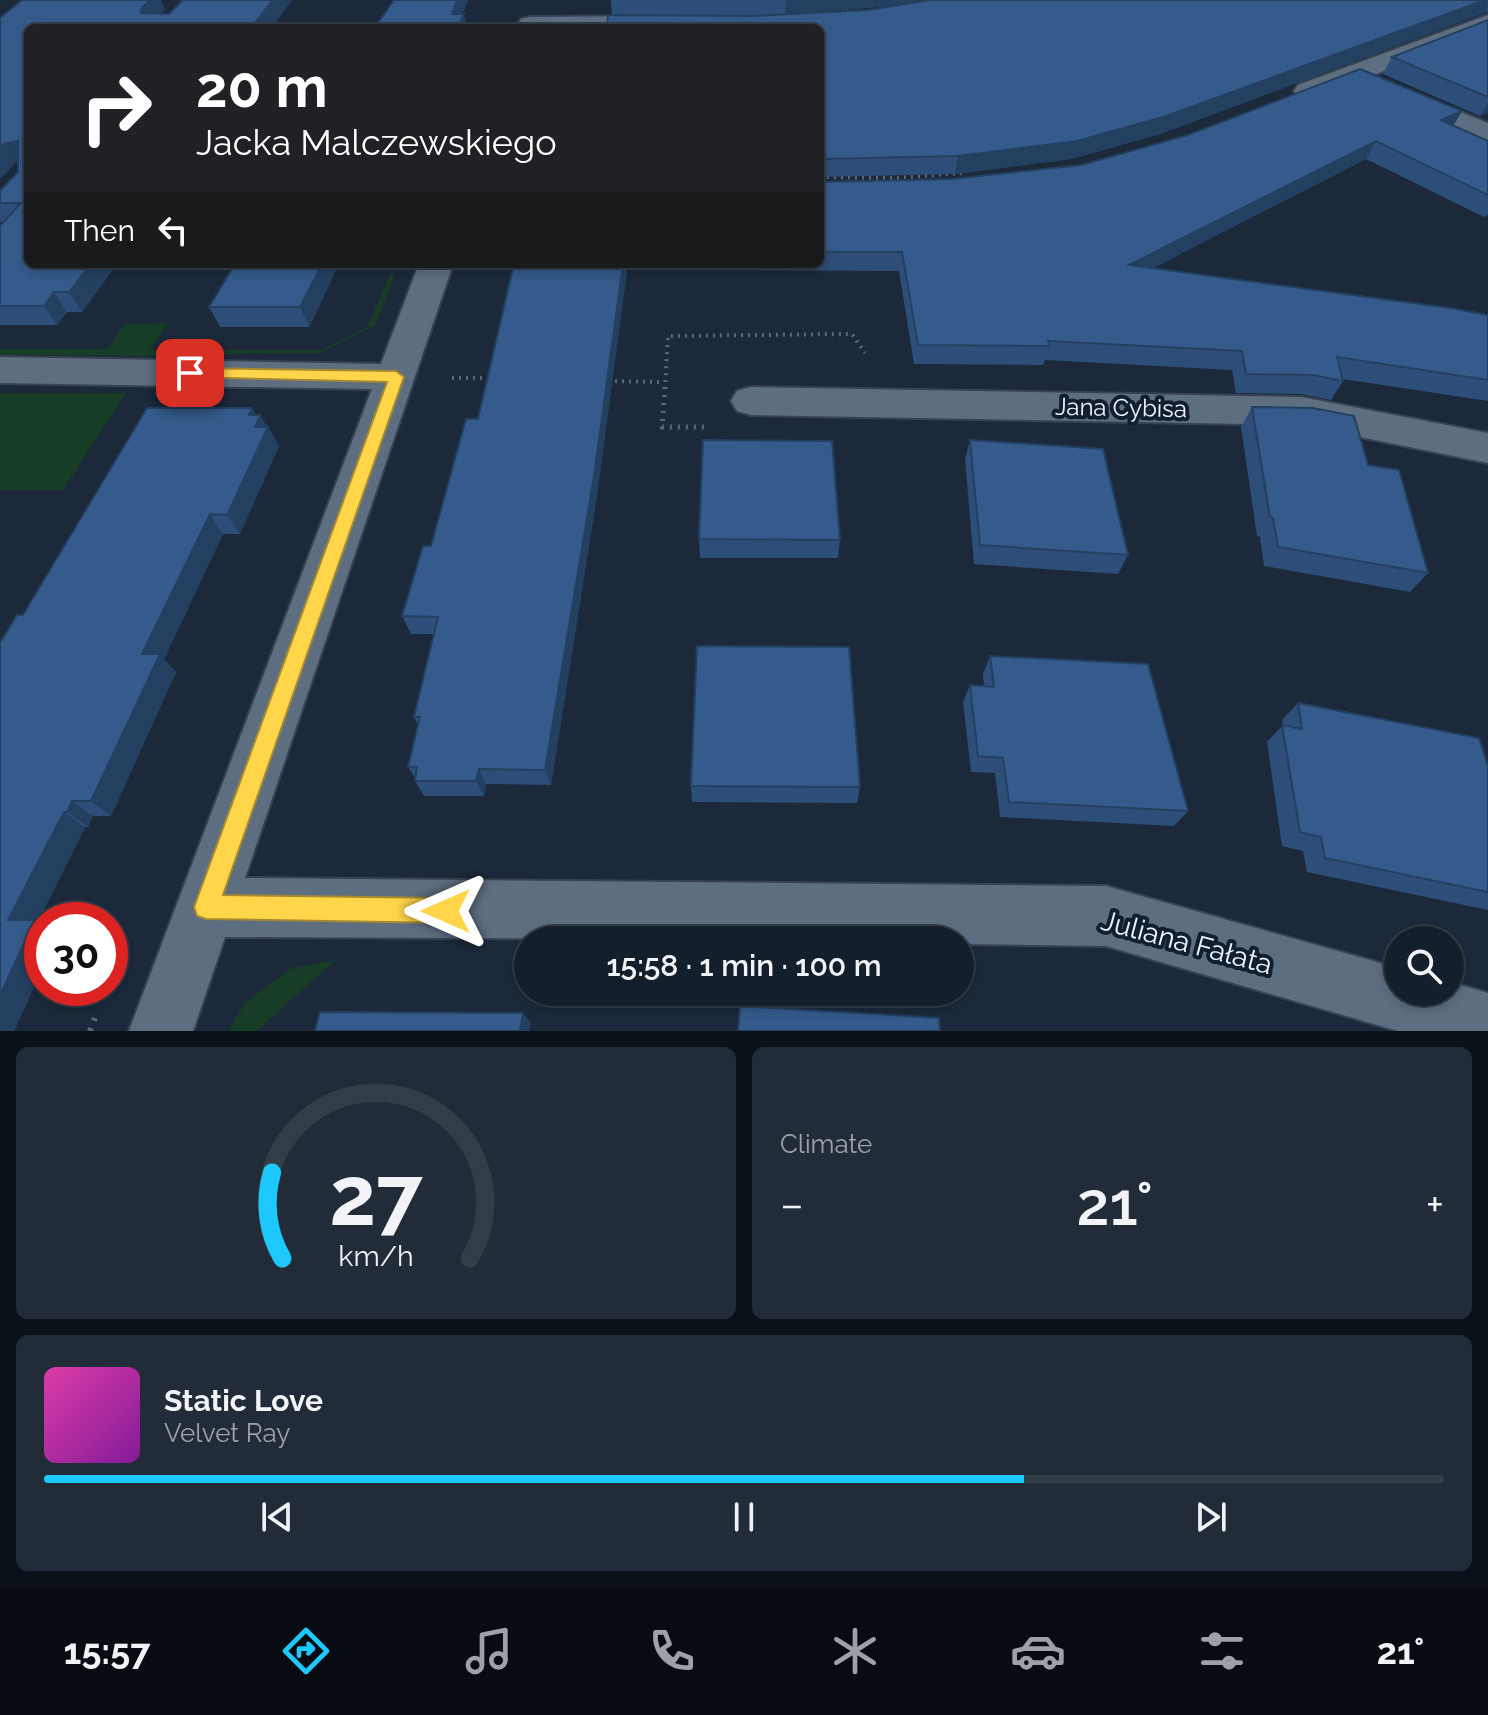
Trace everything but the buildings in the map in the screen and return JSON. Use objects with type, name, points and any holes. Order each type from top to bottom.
[{"type":"street","points":[[530,24],[538,0]]},
{"type":"street","points":[[583,24],[691,20]]},
{"type":"street","points":[[1277,103],[1488,22]]},
{"type":"street","points":[[1352,74],[1488,133]]},
{"type":"street","points":[[161,1031],[435,268]]},
{"type":"street","points":[[0,370],[396,377]]},
{"type":"street","name":"Jana Cybisa","points":[[751,401],[1301,411],[1488,448]]},
{"type":"street","name":"Juliana Fałata","points":[[206,907],[1106,916],[1488,1025]]},
{"type":"path","points":[[823,11],[929,0]]},
{"type":"path","points":[[691,20],[752,14]]},
{"type":"path","points":[[824,177],[898,178],[976,171]]},
{"type":"path","points":[[396,377],[508,379]]},
{"type":"path","points":[[601,380],[663,382]]},
{"type":"green space","points":[[390,274],[395,275],[375,325],[321,353],[199,354],[202,350],[321,350],[368,326]]},
{"type":"green space","points":[[168,323],[150,350],[172,350],[169,356],[0,355],[0,349],[107,349],[125,324]]},
{"type":"green space","points":[[0,393],[126,393],[63,490],[0,490]]},
{"type":"green space","points":[[335,960],[257,1031],[228,1031],[245,1003],[290,969]]},
{"type":"route","points":[[190,373],[396,377],[206,907],[446,911]]}]
